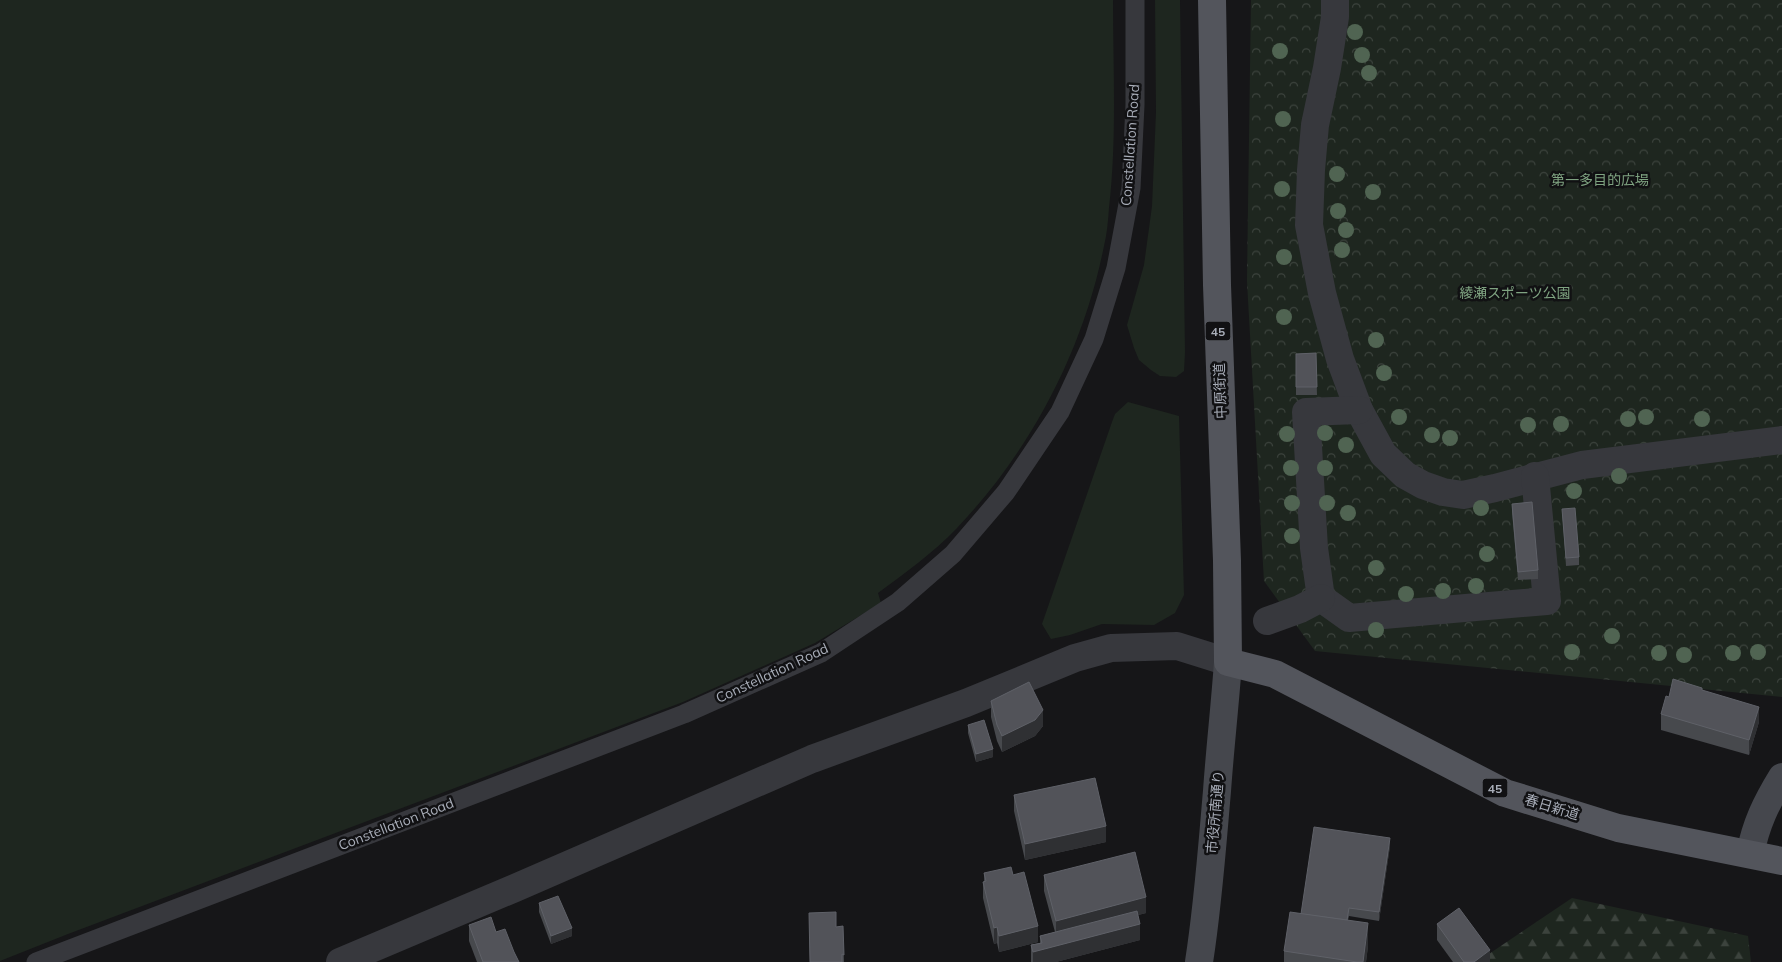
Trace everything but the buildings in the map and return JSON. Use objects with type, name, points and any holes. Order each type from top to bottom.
[{"type":"main road","name":"中原街道","points":[[1212,0],[1216,275],[1228,588],[1228,662]]},
{"type":"main road","name":"春日新道","points":[[1228,662],[1275,674],[1505,793],[1618,828],[1782,861]]},
{"type":"street","points":[[1335,0],[1335,17],[1327,68],[1315,125],[1309,225],[1322,293],[1340,359],[1359,410],[1383,454],[1405,475],[1423,485],[1443,492],[1463,495],[1582,465],[1782,440]]},
{"type":"street","points":[[1359,410],[1306,412],[1314,548],[1322,598],[1349,618],[1547,601],[1535,476]]},
{"type":"street","points":[[1267,621],[1300,609],[1322,598]]},
{"type":"street","points":[[340,962],[812,759],[966,703],[1075,658],[1111,648],[1177,646],[1228,662]]},
{"type":"street","name":"市役所南通り","points":[[1199,962],[1206,922],[1218,772],[1225,718],[1228,662]]},
{"type":"street","points":[[1750,854],[1754,831],[1782,777]]},
{"type":"lane","name":"Constellation Road","points":[[36,962],[684,714],[821,652],[898,602],[953,554],[1006,492],[1060,412],[1094,339],[1116,268],[1131,188],[1135,105],[1135,0]]},
{"type":"green space","points":[[0,0],[1113,0],[1113,156],[1108,223],[1095,285],[1068,361],[1030,432],[1008,466],[984,498],[948,537],[878,593],[881,603],[815,643],[683,702],[0,961]]},
{"type":"green space","points":[[1155,0],[1180,0],[1185,352],[1184,371],[1176,377],[1160,376],[1139,360],[1127,325],[1144,265],[1152,206],[1156,112]]},
{"type":"green space","name":"綾瀬スポーツ公園","points":[[1251,0],[1782,0],[1782,697],[1315,651],[1264,581],[1247,281]]},
{"type":"green space","points":[[1128,402],[1179,416],[1184,595],[1175,613],[1154,625],[1102,624],[1070,635],[1051,639],[1042,624],[1115,414]]},
{"type":"green space","points":[[1572,898],[1748,936],[1751,962],[1477,962]]},
{"type":"park label","name":"第一多目的広場","points":[[1600,180]]}]
